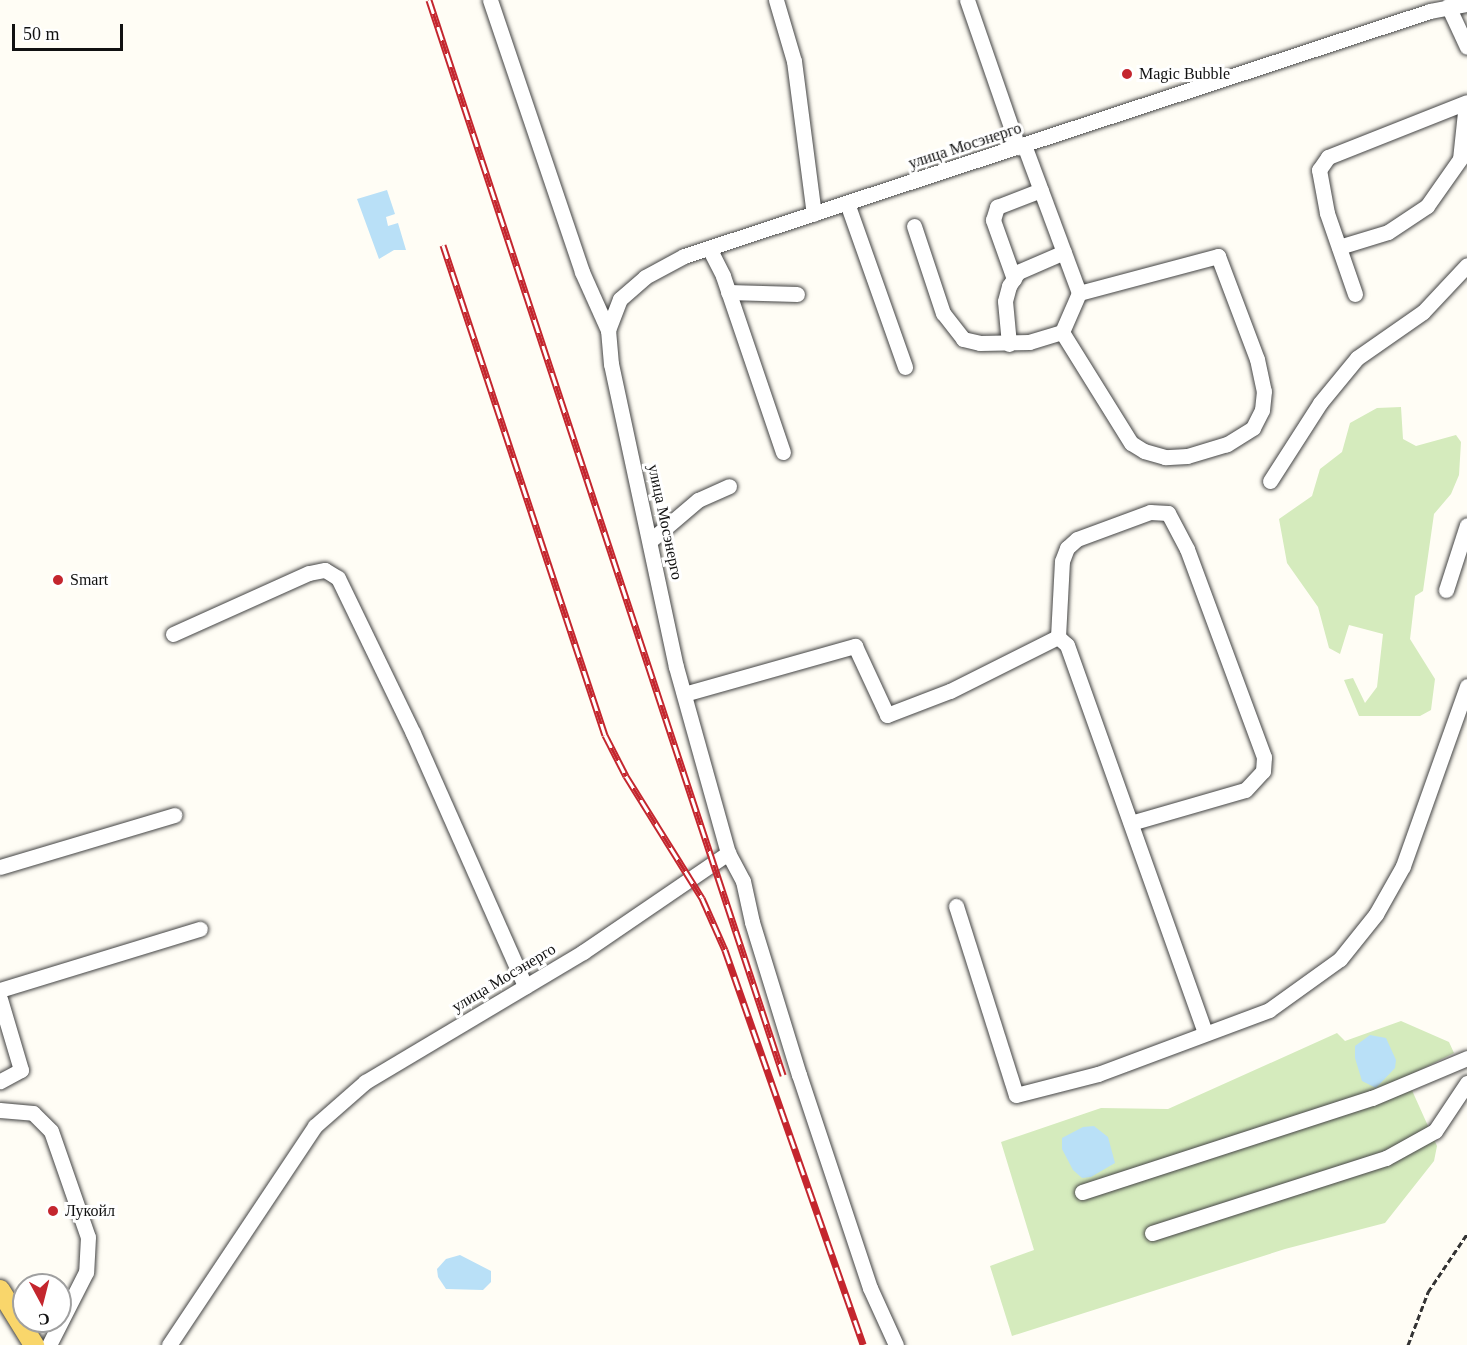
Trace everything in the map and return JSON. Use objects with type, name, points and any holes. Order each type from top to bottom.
[{"type":"main road","points":[[0,1290],[34,1345]]},
{"type":"street","points":[[490,0],[582,272],[608,330]]},
{"type":"street","points":[[776,0],[794,61],[814,214]]},
{"type":"street","points":[[967,0],[1079,293],[1062,332]]},
{"type":"street","name":"улица Мосэнерго","points":[[169,1345],[315,1126],[365,1082],[525,986],[728,853],[684,694],[611,364],[608,330],[620,299],[645,277],[709,248],[1439,6],[1467,4]]},
{"type":"street","points":[[1439,6],[1467,47]]},
{"type":"street","points":[[1339,247],[1388,232],[1427,206],[1460,159],[1466,103],[1328,157],[1319,170],[1339,247],[1355,294]]},
{"type":"street","points":[[1014,279],[993,220],[997,207],[1041,190]]},
{"type":"street","points":[[847,203],[905,367]]},
{"type":"street","points":[[914,226],[952,327],[963,339],[1009,344],[1062,332]]},
{"type":"street","points":[[709,248],[728,292],[783,452]]},
{"type":"street","points":[[1009,344],[1005,301],[1018,272],[1064,252]]},
{"type":"street","points":[[1062,332],[1131,443],[1144,451],[1165,457],[1187,456],[1227,444],[1253,428],[1262,410],[1264,391],[1257,359],[1218,256],[1079,293]]},
{"type":"street","points":[[1270,481],[1320,403],[1357,358],[1423,312],[1467,265]]},
{"type":"street","points":[[728,292],[797,294]]},
{"type":"street","points":[[651,540],[698,501],[729,486]]},
{"type":"street","points":[[1131,823],[1245,790],[1263,771],[1264,757],[1195,571],[1168,513],[1150,512],[1077,538],[1067,548],[1062,561],[1058,637],[1066,645],[1205,1034]]},
{"type":"street","points":[[1446,590],[1467,525]]},
{"type":"street","points":[[173,634],[309,573],[325,570],[338,578],[413,733],[525,986]]},
{"type":"street","points":[[684,694],[855,646],[887,715],[950,691],[1058,637]]},
{"type":"street","points":[[956,906],[1016,1095],[1098,1074],[1269,1010],[1307,986],[1340,959],[1376,914],[1403,866],[1467,686]]},
{"type":"street","points":[[0,867],[174,815]]},
{"type":"street","points":[[728,853],[743,881],[752,922],[799,1075],[870,1288],[896,1345]]},
{"type":"street","points":[[0,990],[200,929]]},
{"type":"street","points":[[0,999],[21,1071],[0,1081]]},
{"type":"street","points":[[1082,1192],[1372,1098],[1467,1058]]},
{"type":"street","points":[[1152,1233],[1386,1158],[1435,1131],[1467,1083]]},
{"type":"street","points":[[0,1110],[33,1113],[51,1131],[88,1237],[86,1272],[49,1345]]},
{"type":"path","points":[[1408,1345],[1428,1292],[1467,1234]]},
{"type":"green space","points":[[1401,407],[1403,439],[1416,446],[1456,435],[1461,442],[1459,475],[1451,494],[1434,514],[1423,591],[1415,596],[1410,639],[1435,679],[1431,710],[1420,716],[1359,716],[1344,680],[1353,678],[1365,703],[1377,687],[1383,634],[1349,625],[1340,654],[1329,648],[1318,607],[1287,563],[1279,519],[1312,496],[1320,469],[1342,452],[1350,423],[1377,408]]},
{"type":"green space","points":[[1401,1021],[1449,1042],[1454,1053],[1406,1077],[1437,1146],[1434,1161],[1385,1223],[1285,1249],[1012,1336],[990,1266],[1034,1250],[1001,1142],[1101,1108],[1168,1109],[1337,1033],[1345,1041]]},
{"type":"water","points":[[387,190],[395,214],[386,217],[388,226],[398,223],[406,250],[394,250],[379,259],[357,199]]},
{"type":"water","points":[[1370,1035],[1386,1038],[1396,1060],[1395,1068],[1376,1088],[1362,1081],[1355,1058],[1355,1046]]},
{"type":"water","points":[[1094,1126],[1108,1137],[1115,1163],[1091,1177],[1082,1178],[1073,1170],[1062,1149],[1062,1138],[1083,1127]]},
{"type":"water","points":[[460,1255],[491,1271],[491,1282],[483,1290],[446,1289],[438,1277],[437,1269],[446,1259]]},
{"type":"railway","points":[[429,0],[783,1075]]},
{"type":"railway","points":[[443,245],[605,735],[626,776],[702,898],[725,950],[863,1345]]},
{"type":"place","name":"Magic Bubble","points":[[1127,74]]},
{"type":"place","name":"Smart","points":[[58,580]]},
{"type":"place","name":"Лукойл","points":[[53,1211]]}]
